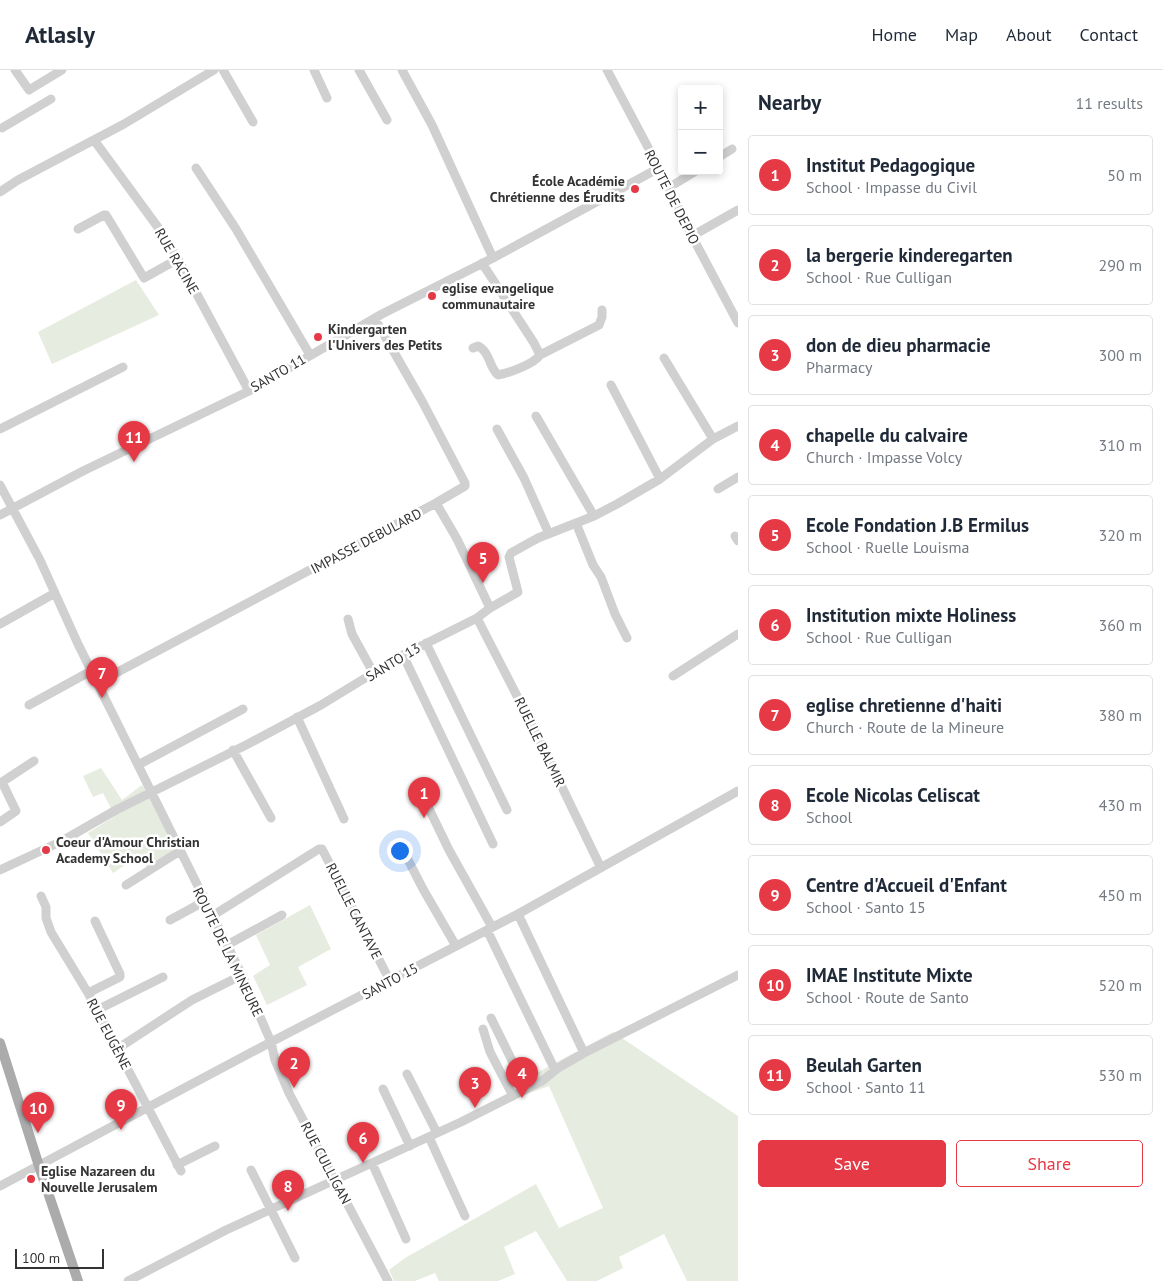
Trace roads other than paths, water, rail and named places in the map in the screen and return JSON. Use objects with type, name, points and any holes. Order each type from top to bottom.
[{"type":"main road","points":[[0,1043],[4,1068],[78,1281]]},
{"type":"street","points":[[15,70],[29,90],[62,70]]},
{"type":"street","points":[[0,192],[18,180],[94,140],[214,70]]},
{"type":"street","points":[[223,70],[253,122]]},
{"type":"street","points":[[314,70],[327,98]]},
{"type":"street","points":[[360,70],[387,120]]},
{"type":"street","points":[[402,70],[432,125],[493,258]]},
{"type":"street","name":"ROUTE DE DEPIO","points":[[607,70],[738,323]]},
{"type":"street","points":[[2,128],[51,99]]},
{"type":"street","name":"RUE RACINE","points":[[94,140],[157,226],[178,259],[248,391]]},
{"type":"street","points":[[723,155],[732,149]]},
{"type":"street","points":[[196,168],[236,229],[310,355]]},
{"type":"street","name":"SANTO 11","points":[[0,515],[83,471],[248,391],[434,286],[493,258],[658,168]]},
{"type":"street","points":[[668,188],[689,175]]},
{"type":"street","points":[[692,236],[738,210]]},
{"type":"street","points":[[78,229],[106,215],[144,278],[178,259]]},
{"type":"street","points":[[482,263],[540,355]]},
{"type":"street","points":[[473,348],[478,346],[485,351],[494,371],[498,375],[528,364],[536,360],[540,355],[599,325],[602,310]]},
{"type":"street","name":"IMPASSE DEBULARD","points":[[97,683],[463,488],[465,483],[422,401],[375,319]]},
{"type":"street","points":[[664,358],[713,439]]},
{"type":"street","points":[[0,429],[123,368]]},
{"type":"street","points":[[611,385],[660,479]]},
{"type":"street","points":[[536,416],[594,516]]},
{"type":"street","name":"SANTO 13","points":[[0,870],[62,841],[116,810],[248,744],[321,705],[403,655],[477,618],[518,592],[509,555],[538,538],[594,516],[617,504],[660,479],[713,439],[738,426]]},
{"type":"street","points":[[497,429],[524,478],[549,534]]},
{"type":"street","points":[[718,489],[738,477]]},
{"type":"street","name":"ROUTE DE LA MINEURE","points":[[0,485],[242,975],[271,1042]]},
{"type":"street","points":[[436,503],[457,539],[490,608]]},
{"type":"street","points":[[576,523],[627,638]]},
{"type":"street","points":[[0,624],[55,593]]},
{"type":"street","name":"RUELLE BALMIR","points":[[477,618],[534,729],[601,868]]},
{"type":"street","points":[[348,619],[352,634],[374,674]]},
{"type":"street","points":[[673,676],[738,634]]},
{"type":"street","points":[[426,643],[507,810]]},
{"type":"street","points":[[403,655],[493,844]]},
{"type":"street","points":[[29,705],[91,671]]},
{"type":"street","points":[[138,766],[243,709]]},
{"type":"street","points":[[297,717],[344,819]]},
{"type":"street","points":[[233,750],[271,818]]},
{"type":"street","points":[[0,822],[16,811],[2,782],[34,761]]},
{"type":"street","points":[[419,788],[490,928],[555,1070]]},
{"type":"street","name":"SANTO 15","points":[[0,1186],[271,1042],[518,914],[738,791]]},
{"type":"street","points":[[400,846],[456,946]]},
{"type":"street","name":"RUELLE CANTAVE","points":[[212,916],[322,849],[390,981]]},
{"type":"street","points":[[126,886],[180,851]]},
{"type":"street","name":"RUE EUGÈNE","points":[[41,896],[46,907],[46,918],[51,932],[88,994],[179,1168],[215,1146]]},
{"type":"street","points":[[170,920],[205,901]]},
{"type":"street","points":[[518,914],[584,1053]]},
{"type":"street","points":[[227,945],[282,915]]},
{"type":"street","points":[[88,994],[120,977],[95,921]]},
{"type":"street","points":[[128,1281],[226,1230],[410,1146],[513,1096],[542,1081],[555,1070],[584,1053],[738,974]]},
{"type":"street","points":[[117,1049],[192,1000],[242,975]]},
{"type":"street","points":[[96,1010],[163,977]]},
{"type":"street","points":[[491,1018],[526,1089]]},
{"type":"street","points":[[483,1029],[490,1052],[513,1096]]},
{"type":"street","name":"RUE CULLIGAN","points":[[271,1042],[275,1060],[289,1093],[388,1281]]},
{"type":"street","points":[[407,1074],[466,1216]]},
{"type":"street","points":[[383,1090],[410,1146]]},
{"type":"street","points":[[372,1163],[406,1239]]},
{"type":"street","points":[[251,1170],[295,1258]]},
{"type":"place","name":"École Académie Chrétienne des Érudits","points":[[635,189]]},
{"type":"place","name":"eglise evangelique communautaire","points":[[432,296]]},
{"type":"place","name":"Kindergarten l'Univers des Petits","points":[[318,337]]},
{"type":"place","name":"Beulah Garten","points":[[134,462]]},
{"type":"place","name":"Ecole Fondation J.B Ermilus","points":[[483,583]]},
{"type":"place","name":"eglise chretienne d'haiti","points":[[102,698]]},
{"type":"place","name":"Institut Pedagogique","points":[[424,818]]},
{"type":"place","name":"Coeur d'Amour Christian Academy School","points":[[46,850]]},
{"type":"place","name":"la bergerie kinderegarten","points":[[294,1088]]},
{"type":"place","name":"chapelle du calvaire","points":[[522,1098]]},
{"type":"place","name":"don de dieu pharmacie","points":[[475,1108]]},
{"type":"place","name":"Centre d'Accueil d'Enfant","points":[[121,1130]]},
{"type":"place","name":"IMAE Institute Mixte","points":[[38,1133]]},
{"type":"place","name":"Institution mixte Holiness","points":[[363,1163]]},
{"type":"place","name":"Eglise Nazareen du Nouvelle Jerusalem","points":[[31,1179]]},
{"type":"place","name":"Ecole Nicolas Celiscat","points":[[288,1211]]}]
